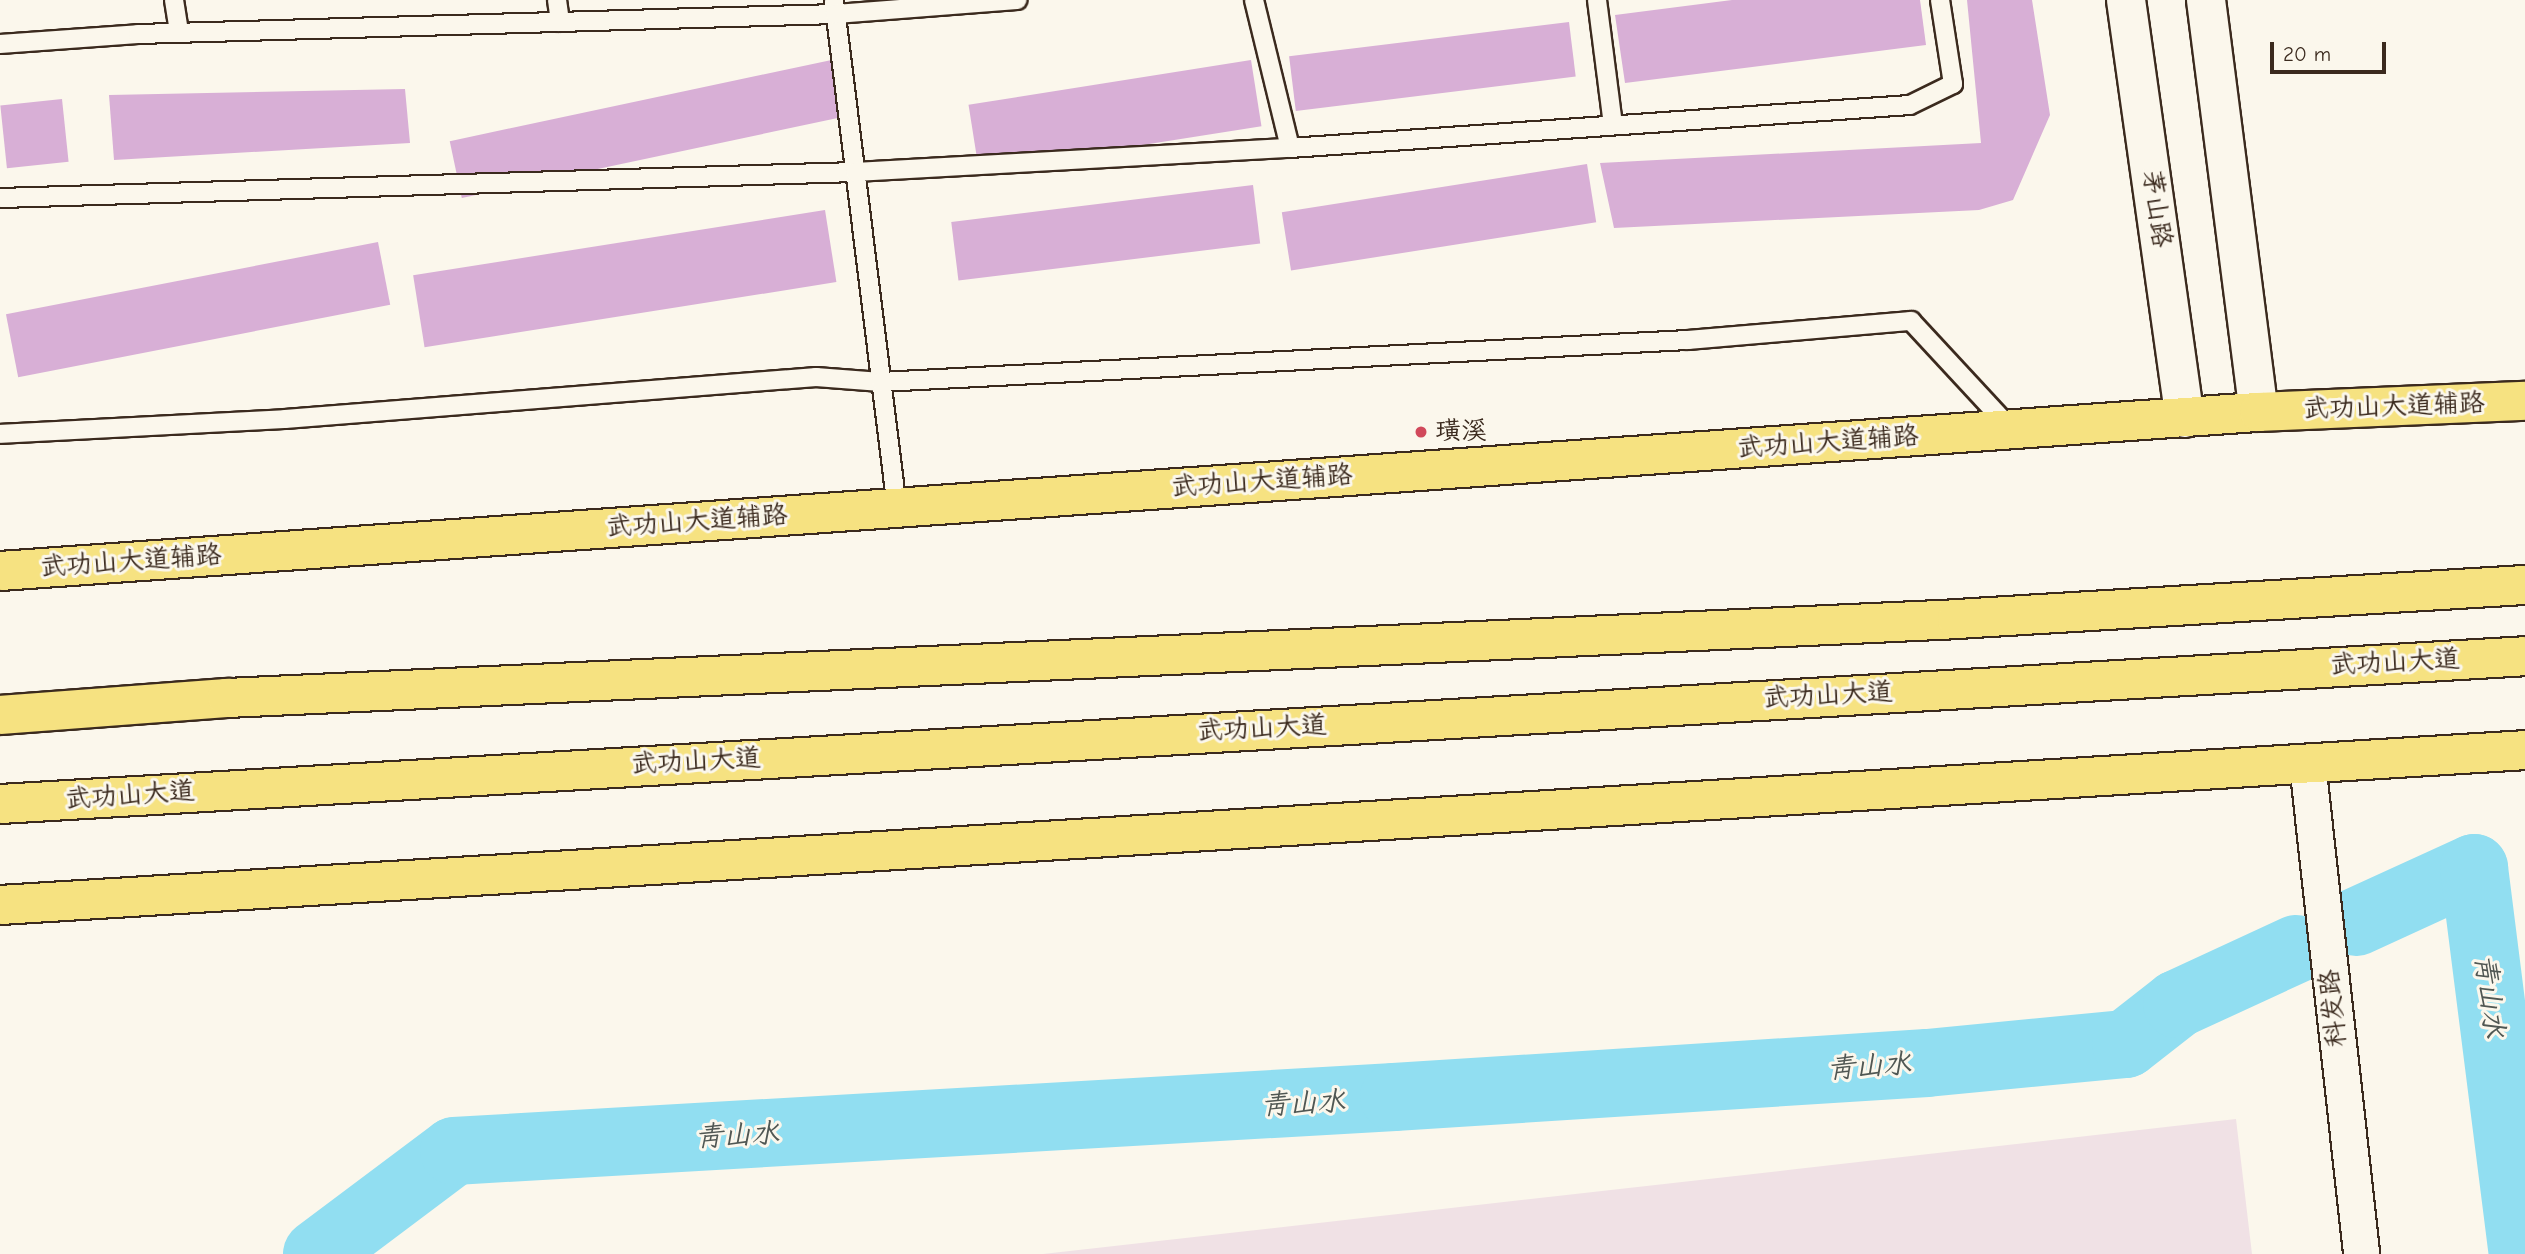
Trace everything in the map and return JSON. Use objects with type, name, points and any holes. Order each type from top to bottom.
[{"type":"main road","name":"茅山路","points":[[2126,0],[2185,418]]},
{"type":"main road","points":[[2206,0],[2259,412]]},
{"type":"main road","name":"武功山大道辅路","points":[[0,571],[2259,412],[2525,401]]},
{"type":"main road","points":[[0,715],[227,698],[1929,621],[2525,585]]},
{"type":"main road","name":"武功山大道","points":[[0,804],[2525,656]]},
{"type":"main road","points":[[0,905],[2525,750]]},
{"type":"street","name":"科发路","points":[[2307,763],[2361,1254]]},
{"type":"lane","points":[[174,0],[179,33]]},
{"type":"lane","points":[[557,0],[560,22]]},
{"type":"lane","points":[[0,44],[179,33],[560,22],[1017,0]]},
{"type":"lane","points":[[1254,0],[1290,148]]},
{"type":"lane","points":[[1597,0],[1613,125]]},
{"type":"lane","points":[[0,198],[855,172],[1290,148],[1910,104],[1953,84],[1940,0]]},
{"type":"lane","points":[[835,7],[897,508]]},
{"type":"lane","points":[[0,434],[285,419],[816,377],[881,382],[1688,340],[1912,321],[2011,430]]},
{"type":"shaded area","points":[[2236,1119],[2252,1254],[1043,1254],[1788,1170]]},
{"type":"building","points":[[1732,0],[1920,0],[1926,45],[1625,83],[1615,15]]},
{"type":"building","points":[[1967,0],[2032,0],[2050,115],[2013,200],[1979,210],[1614,228],[1600,163],[1981,143]]},
{"type":"building","points":[[1569,22],[1576,77],[1296,111],[1289,56]]},
{"type":"building","points":[[841,58],[853,115],[462,198],[450,141]]},
{"type":"building","points":[[1251,60],[1261,126],[979,171],[969,105]]},
{"type":"building","points":[[405,89],[410,143],[114,160],[109,95]]},
{"type":"building","points":[[62,99],[69,162],[7,168],[0,105]]},
{"type":"building","points":[[1587,164],[1596,222],[1291,271],[1282,212]]},
{"type":"building","points":[[1253,185],[1260,244],[958,281],[951,222]]},
{"type":"building","points":[[825,210],[836,282],[425,347],[413,275]]},
{"type":"building","points":[[378,242],[390,305],[18,377],[6,314]]},
{"type":"waterway","name":"青山水","points":[[2356,922],[2474,868],[2523,1254]]},
{"type":"waterway","name":"青山水","points":[[317,1254],[454,1151],[1394,1097],[1927,1063],[2126,1044],[2177,1004],[2296,949]]},
{"type":"place","name":"璜溪","points":[[1421,432]]}]
